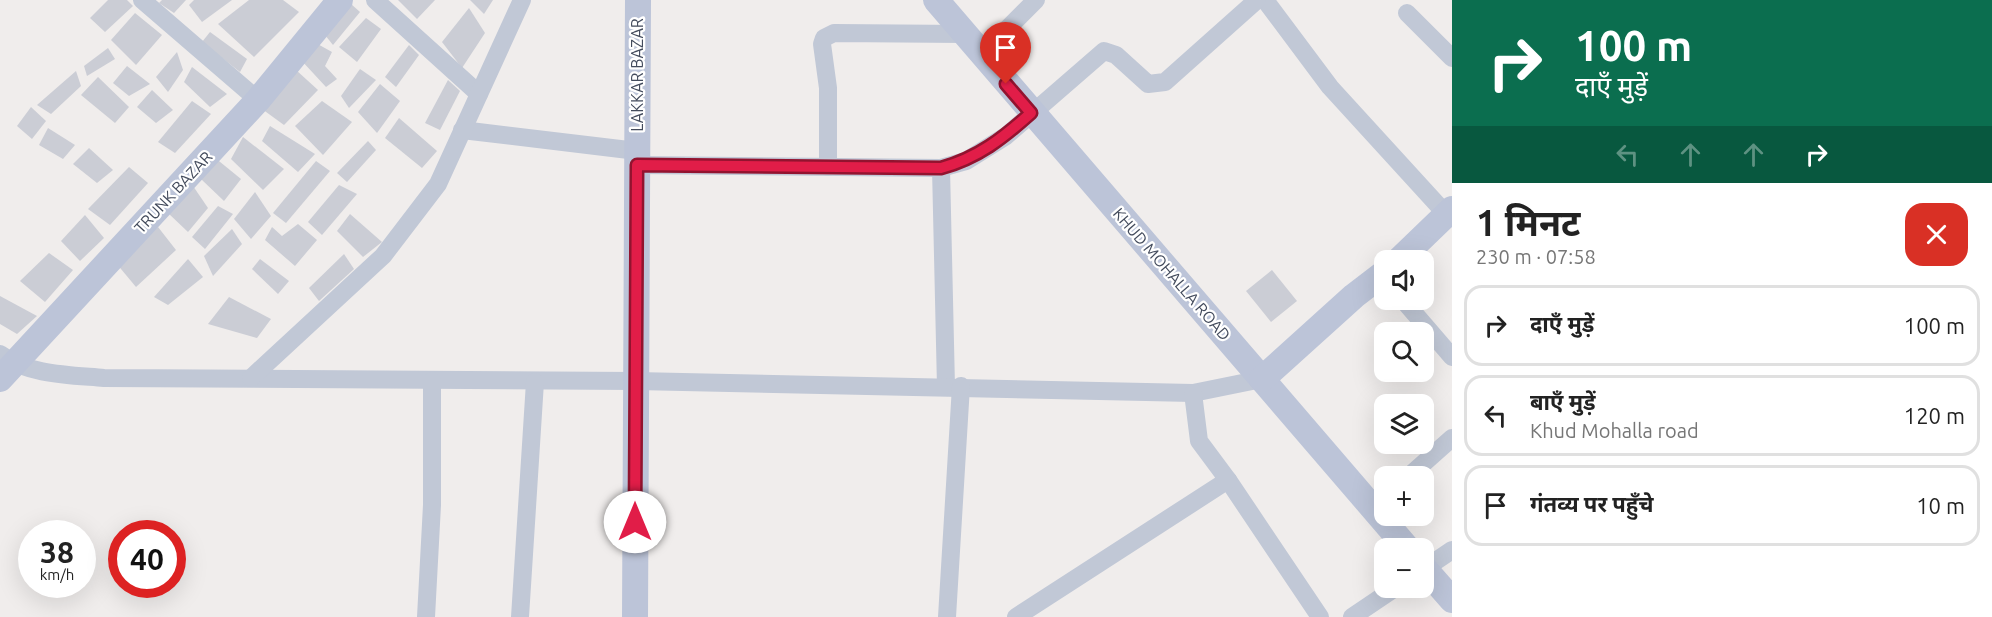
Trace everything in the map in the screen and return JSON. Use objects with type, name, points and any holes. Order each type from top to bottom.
[{"type":"street","points":[[142,0],[258,100]]},
{"type":"street","name":"TRUNK BAZAR","points":[[4,366],[258,100],[340,0]]},
{"type":"street","points":[[375,0],[479,94]]},
{"type":"street","points":[[251,378],[354,285],[395,242],[438,184],[522,0]]},
{"type":"street","name":"LAKKAR BAZAR","points":[[635,617],[638,0]]},
{"type":"street","name":"KHUD MOHALLA ROAD","points":[[936,0],[1262,379],[1374,498]]},
{"type":"street","points":[[982,54],[1036,0]]},
{"type":"street","points":[[462,130],[637,158],[828,167],[941,168],[979,154],[1006,136],[1104,51],[1116,55],[1148,84],[1165,82],[1257,0]]},
{"type":"street","points":[[1265,0],[1330,87],[1450,211],[1410,250]]},
{"type":"street","points":[[1407,13],[1452,58]]},
{"type":"street","points":[[828,167],[828,88],[822,44],[825,38],[834,33],[965,34]]},
{"type":"street","points":[[941,168],[953,387],[947,617]]},
{"type":"street","points":[[4,366],[104,378],[636,381],[1193,393],[1262,379],[1354,296],[1374,281]]},
{"type":"street","points":[[1415,310],[1446,336],[1452,357]]},
{"type":"street","points":[[426,617],[432,506],[432,381]]},
{"type":"street","points":[[520,617],[535,382]]},
{"type":"street","points":[[1193,393],[1198,441],[1228,480],[1320,617]]},
{"type":"street","points":[[1420,466],[1452,438]]},
{"type":"street","points":[[1016,617],[1228,480]]},
{"type":"street","points":[[1434,562],[1452,550]]},
{"type":"street","points":[[1434,579],[1452,600]]},
{"type":"street","points":[[1352,617],[1380,598]]},
{"type":"building","points":[[108,0],[127,0],[133,6],[105,32],[90,18]]},
{"type":"building","points":[[162,0],[186,0],[174,13],[159,3]]},
{"type":"building","points":[[194,0],[232,0],[202,22],[189,5]]},
{"type":"building","points":[[249,0],[283,0],[299,12],[254,57],[218,24]]},
{"type":"building","points":[[398,0],[435,0],[417,19]]},
{"type":"building","points":[[470,0],[493,0],[484,14]]},
{"type":"building","points":[[351,4],[360,12],[333,45],[325,35]]},
{"type":"building","points":[[469,8],[485,33],[462,68],[442,42]]},
{"type":"building","points":[[135,13],[162,35],[136,65],[111,40]]},
{"type":"building","points":[[366,18],[381,29],[357,62],[339,47]]},
{"type":"building","points":[[210,32],[247,59],[240,72],[202,42]]},
{"type":"building","points":[[314,42],[332,52],[325,66],[337,79],[326,87],[301,60]]},
{"type":"building","points":[[409,45],[419,55],[396,87],[385,77]]},
{"type":"building","points":[[108,48],[115,59],[87,76],[84,66]]},
{"type":"building","points":[[177,52],[183,70],[168,92],[156,77]]},
{"type":"building","points":[[127,66],[150,84],[129,96],[113,83]]},
{"type":"building","points":[[192,67],[227,94],[210,107],[184,82]]},
{"type":"building","points":[[360,69],[376,80],[349,108],[341,96]]},
{"type":"building","points":[[296,70],[318,90],[284,125],[262,109]]},
{"type":"building","points":[[76,71],[81,86],[51,114],[37,105]]},
{"type":"building","points":[[98,77],[129,107],[115,123],[81,95]]},
{"type":"building","points":[[448,80],[460,91],[440,130],[425,123]]},
{"type":"building","points":[[380,84],[400,101],[377,133],[358,112]]},
{"type":"building","points":[[152,90],[173,110],[156,123],[137,107]]},
{"type":"building","points":[[192,101],[211,114],[175,153],[158,142]]},
{"type":"building","points":[[322,101],[352,122],[323,155],[295,126]]},
{"type":"building","points":[[31,107],[46,121],[32,139],[17,126]]},
{"type":"building","points":[[399,118],[437,151],[422,168],[385,138]]},
{"type":"building","points":[[270,126],[315,154],[298,172],[262,141]]},
{"type":"building","points":[[48,128],[75,145],[63,159],[39,145]]},
{"type":"building","points":[[243,137],[284,169],[263,190],[231,159]]},
{"type":"building","points":[[368,141],[376,150],[347,182],[337,173]]},
{"type":"building","points":[[89,148],[113,170],[97,183],[73,164]]},
{"type":"building","points":[[214,157],[241,179],[224,201],[201,179]]},
{"type":"building","points":[[316,161],[330,171],[286,223],[273,213]]},
{"type":"building","points":[[129,167],[148,183],[110,225],[88,209]]},
{"type":"building","points":[[339,185],[357,194],[322,235],[308,222]]},
{"type":"building","points":[[193,186],[208,208],[188,232],[167,212]]},
{"type":"building","points":[[255,192],[271,216],[251,239],[234,219]]},
{"type":"building","points":[[218,206],[233,214],[205,249],[192,237]]},
{"type":"building","points":[[350,214],[382,242],[363,257],[337,231]]},
{"type":"building","points":[[85,215],[104,238],[80,261],[61,241]]},
{"type":"building","points":[[298,224],[317,240],[295,266],[265,240],[272,227],[282,236]]},
{"type":"building","points":[[158,227],[176,250],[136,287],[116,263]]},
{"type":"building","points":[[232,229],[242,244],[213,276],[204,256]]},
{"type":"building","points":[[49,253],[73,270],[45,302],[20,281]]},
{"type":"building","points":[[344,254],[354,269],[319,301],[309,288]]},
{"type":"building","points":[[188,259],[203,277],[168,305],[154,297]]},
{"type":"building","points":[[260,259],[289,281],[278,294],[252,269]]},
{"type":"building","points":[[1272,270],[1297,301],[1271,322],[1246,291]]},
{"type":"building","points":[[0,296],[37,316],[17,334],[0,324]]},
{"type":"building","points":[[229,297],[271,319],[257,338],[208,324]]},
{"type":"route","points":[[635,522],[637,165],[941,168],[966,161],[979,154],[1006,136],[1031,113],[1006,84]]}]
